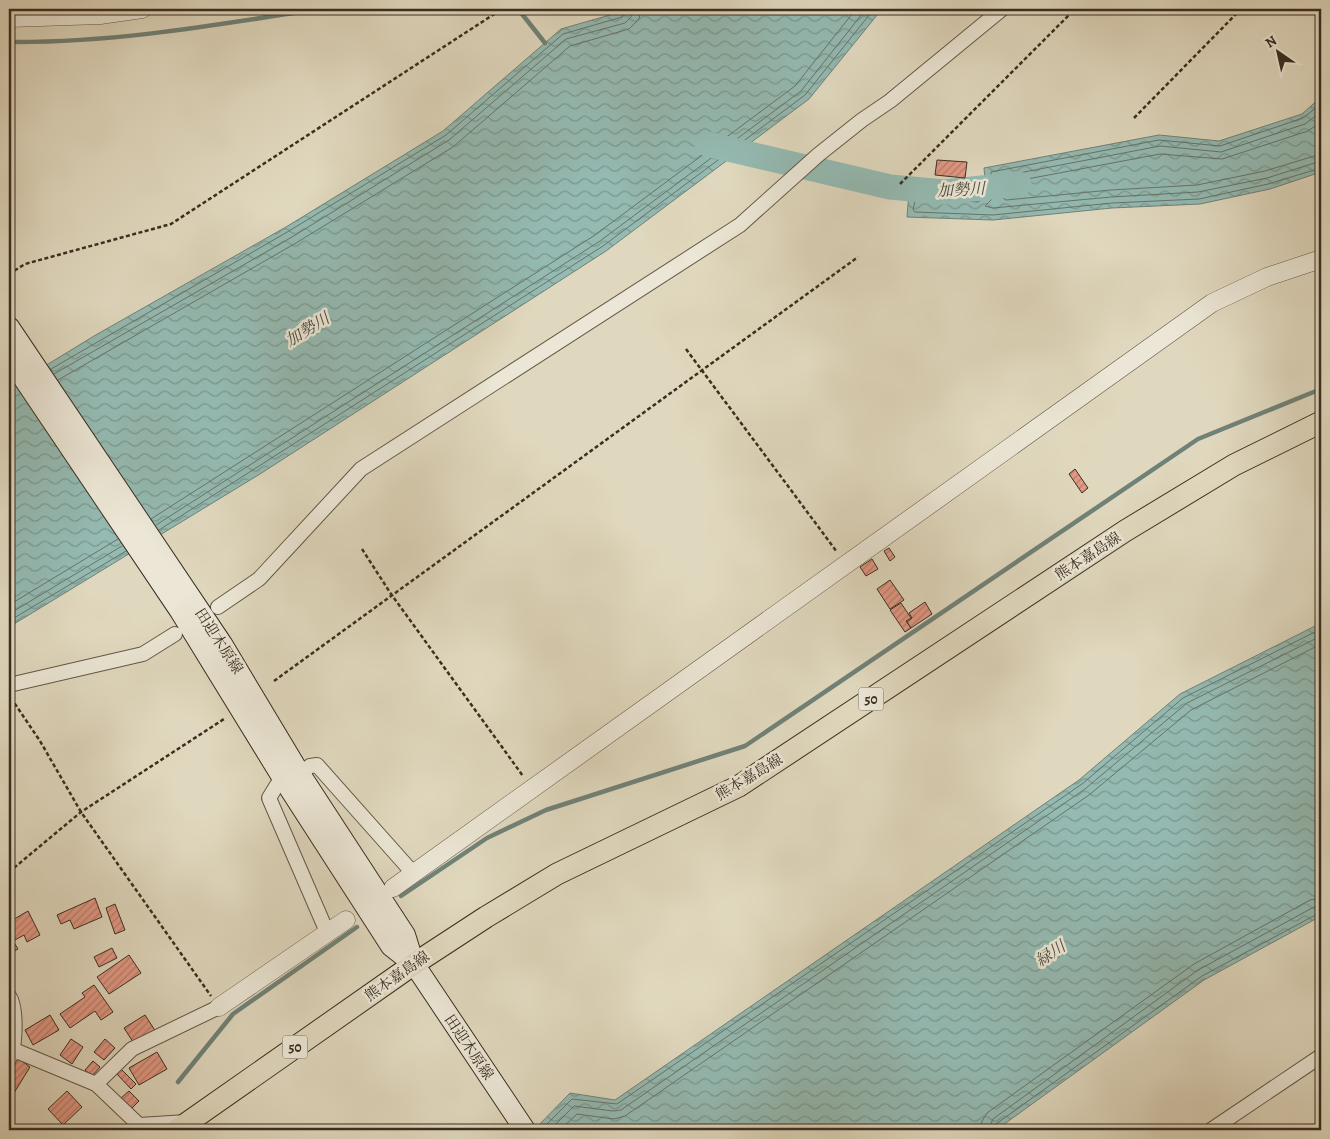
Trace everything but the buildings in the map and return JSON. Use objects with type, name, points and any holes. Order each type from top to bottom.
[{"type":"main road","name":"田迎木原線","points":[[9,327],[18,361],[177,591],[227,652],[291,775],[405,935],[414,964],[525,1130]]},
{"type":"main road","name":"熊本嘉島線","points":[[183,1126],[414,964],[557,874],[739,786],[1125,531],[1234,465],[1321,422]]},
{"type":"street","points":[[9,18],[100,15],[142,9]]},
{"type":"street","points":[[218,607],[259,579],[361,469],[740,225],[818,155],[862,120],[890,101],[1002,9]]},
{"type":"street","points":[[393,888],[1212,303],[1267,277],[1321,259]]},
{"type":"street","points":[[9,685],[143,654],[175,634]]},
{"type":"street","points":[[328,932],[269,798],[291,775],[310,766],[317,765],[413,873]]},
{"type":"street","points":[[96,1084],[132,1050],[219,1007],[346,920]]},
{"type":"street","points":[[9,996],[14,1003],[11,1055],[96,1084],[137,1128],[183,1126]]},
{"type":"street","points":[[1211,1130],[1321,1056]]},
{"type":"path","points":[[9,274],[25,264],[171,224],[502,9]]},
{"type":"path","points":[[900,184],[1075,9]]},
{"type":"path","points":[[1134,118],[1241,9]]},
{"type":"path","points":[[274,682],[391,594],[858,257]]},
{"type":"path","points":[[686,349],[846,564]]},
{"type":"path","points":[[362,549],[391,594],[532,789]]},
{"type":"path","points":[[9,694],[40,740],[81,812],[219,1007]]},
{"type":"path","points":[[9,872],[81,812],[224,719]]},
{"type":"water","points":[[624,9],[882,9],[809,99],[606,251],[260,474],[9,627],[9,388],[94,336],[286,227],[443,131],[561,29],[620,12]]},
{"type":"water","points":[[1321,97],[1321,172],[1270,189],[1200,204],[1112,208],[993,220],[907,217],[909,192],[976,197],[986,190],[984,168],[1159,135],[1219,141],[1302,114]]},
{"type":"water","name":"緑川","points":[[1321,623],[1321,916],[1204,980],[996,1130],[534,1130],[570,1093],[615,1100],[1079,780],[1180,694]]},
{"type":"waterway","points":[[9,42],[87,40],[164,32],[319,9]]},
{"type":"waterway","points":[[518,9],[545,43]]},
{"type":"waterway","name":"加勢川","points":[[707,144],[890,187],[944,192],[1019,184]]},
{"type":"waterway","points":[[401,896],[487,838],[546,810],[745,746],[1198,439],[1321,389]]},
{"type":"waterway","points":[[178,1082],[233,1014],[357,927]]}]
